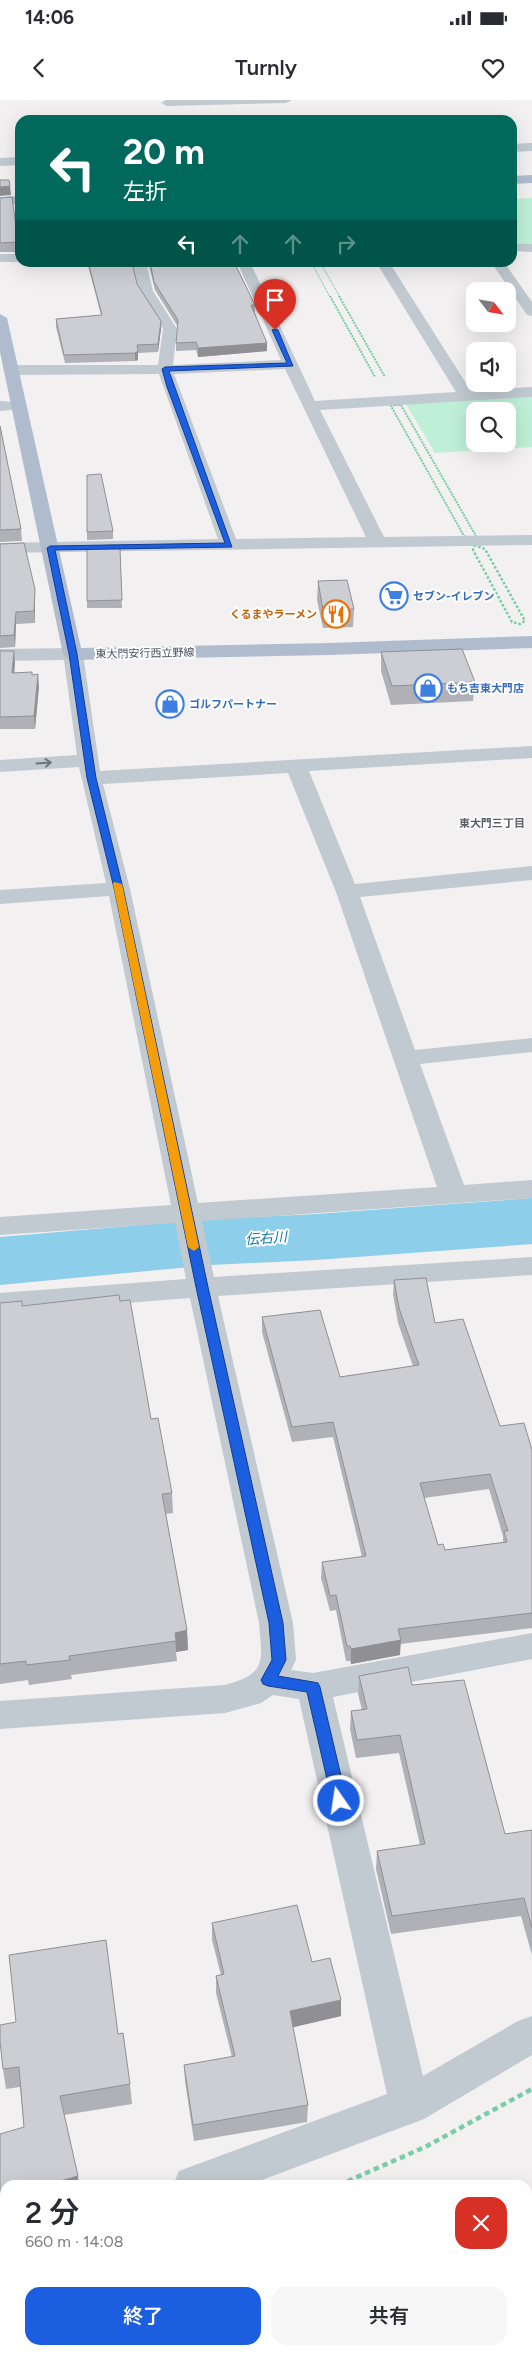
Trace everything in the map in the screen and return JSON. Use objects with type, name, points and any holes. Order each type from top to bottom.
[{"type":"main road","points":[[517,180],[532,179]]},
{"type":"main road","points":[[0,201],[15,200]]},
{"type":"main road","points":[[0,318],[73,654]]},
{"type":"main road","name":"東大門安行西立野線","points":[[73,654],[329,649],[532,642]]},
{"type":"street","points":[[167,106],[286,100]]},
{"type":"street","points":[[517,148],[532,147]]},
{"type":"street","points":[[0,162],[15,161]]},
{"type":"street","points":[[517,247],[532,248]]},
{"type":"street","points":[[0,258],[15,258]]},
{"type":"street","points":[[140,267],[146,291],[170,329],[165,369],[229,545]]},
{"type":"street","points":[[245,267],[310,406],[377,541]]},
{"type":"street","points":[[385,267],[467,397]]},
{"type":"street","points":[[501,267],[532,312]]},
{"type":"street","points":[[11,370],[130,371],[291,364]]},
{"type":"street","points":[[310,406],[532,392]]},
{"type":"street","points":[[0,406],[18,406]]},
{"type":"street","points":[[0,548],[532,540]]},
{"type":"street","points":[[0,655],[73,654],[90,769],[119,888],[200,1278],[276,1623],[280,1660],[268,1680],[249,1693],[226,1699],[0,1715]]},
{"type":"street","points":[[0,766],[90,769],[296,766],[532,752]]},
{"type":"street","points":[[296,766],[347,892],[453,1193]]},
{"type":"street","points":[[347,892],[532,874]]},
{"type":"street","points":[[0,897],[119,888]]},
{"type":"street","points":[[406,1058],[532,1045]]},
{"type":"street","points":[[0,1226],[188,1218],[453,1193],[532,1189]]},
{"type":"street","points":[[0,1303],[200,1278],[532,1266]]},
{"type":"street","points":[[268,1680],[313,1687],[532,1646]]},
{"type":"street","points":[[313,1687],[410,2105]]},
{"type":"street","points":[[208,2180],[410,2105],[532,2034]]},
{"type":"path","points":[[314,267],[377,381]]},
{"type":"path","points":[[323,267],[386,380]]},
{"type":"path","points":[[401,405],[476,536],[471,538],[464,536],[391,406],[401,405]]},
{"type":"path","points":[[474,546],[485,549],[525,621],[520,624],[512,622],[473,550],[474,546]]},
{"type":"path","points":[[350,2180],[425,2147],[532,2089]]},
{"type":"green space","points":[[532,198],[532,244],[517,243],[517,199]]},
{"type":"green space","points":[[532,397],[532,447],[516,448],[516,402],[466,402],[466,451],[435,453],[406,404]]},
{"type":"building","points":[[0,180],[9,180],[10,186],[0,187]]},
{"type":"building","points":[[12,197],[15,220],[15,242],[0,243],[0,198]]},
{"type":"building","points":[[89,267],[133,267],[137,284],[161,321],[158,344],[137,345],[138,351],[135,353],[64,355],[56,319],[102,315]]},
{"type":"building","points":[[151,267],[236,267],[255,305],[251,305],[267,343],[198,348],[196,342],[176,343],[178,320],[154,282]]},
{"type":"building","points":[[0,426],[21,529],[0,530]]},
{"type":"building","points":[[101,474],[113,531],[87,532],[87,475]]},
{"type":"building","points":[[24,543],[35,589],[34,611],[16,612],[14,635],[0,636],[0,544]]},
{"type":"building","points":[[116,545],[117,549],[120,549],[122,600],[87,601],[87,546]]},
{"type":"building","points":[[347,580],[354,609],[323,610],[318,581]]},
{"type":"building","points":[[462,649],[475,682],[392,686],[381,652]]},
{"type":"building","points":[[0,651],[14,651],[12,673],[32,672],[32,675],[38,674],[34,716],[0,717]]},
{"type":"building","points":[[426,1278],[435,1323],[463,1319],[500,1426],[524,1423],[532,1450],[532,1613],[398,1629],[401,1640],[351,1649],[350,1646],[347,1646],[336,1595],[330,1596],[322,1562],[366,1556],[333,1422],[292,1427],[262,1317],[320,1310],[340,1377],[419,1365],[399,1308],[394,1280]],"holes":[[[490,1474],[508,1531],[504,1531],[507,1542],[445,1550],[443,1544],[438,1545],[420,1483]]]},
{"type":"building","points":[[119,1295],[120,1301],[130,1300],[151,1419],[158,1418],[172,1493],[162,1494],[187,1630],[175,1633],[176,1641],[69,1656],[70,1660],[26,1665],[26,1661],[0,1664],[0,1303],[22,1301],[22,1306]]},
{"type":"building","points":[[408,1667],[412,1685],[464,1680],[505,1834],[532,1830],[532,1928],[524,1898],[392,1916],[377,1851],[425,1844],[400,1735],[357,1740],[351,1711],[367,1709],[359,1676]]},
{"type":"building","points":[[297,1905],[312,1962],[330,1958],[341,2000],[290,2011],[308,2105],[193,2125],[184,2065],[235,2056],[216,1976],[224,1974],[212,1923]]},
{"type":"building","points":[[106,1940],[118,2034],[123,2033],[130,2084],[60,2096],[78,2176],[64,2180],[0,2180],[0,2134],[24,2127],[19,2067],[3,2069],[0,2041],[0,2025],[16,2022],[9,1955]]},
{"type":"waterway","name":"伝右川","points":[[0,1261],[211,1242],[316,1237],[532,1221]]},
{"type":"slow traffic","points":[[118,884],[194,1247]]},
{"type":"place","name":"セブン-イレブン","points":[[394,596]]},
{"type":"place","name":"くるまやラーメン","points":[[336,614]]},
{"type":"place","name":"もち吉東大門店","points":[[428,688]]},
{"type":"place","name":"ゴルフパートナー","points":[[170,704]]},
{"type":"district","name":"東大門三丁目","points":[[492,823]]},
{"type":"route","points":[[275,330],[291,364],[165,369],[229,545],[50,548],[73,654],[88,760],[119,888],[202,1287],[276,1623],[280,1660],[268,1680],[313,1687],[339,1801]]}]
